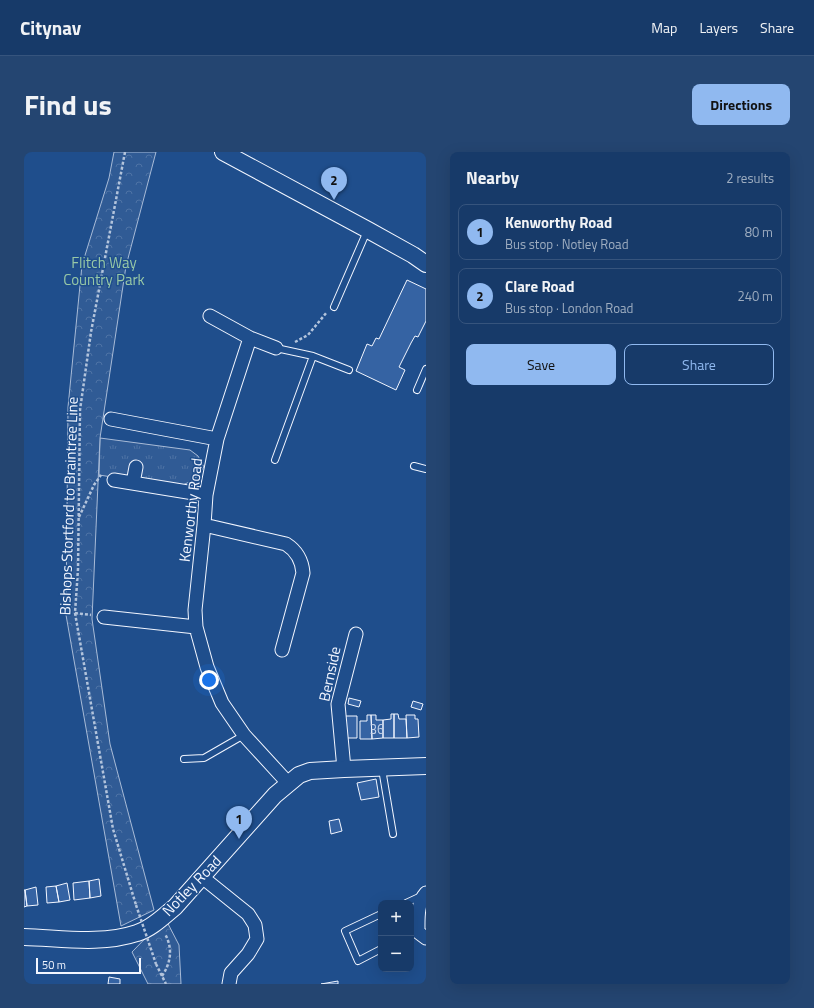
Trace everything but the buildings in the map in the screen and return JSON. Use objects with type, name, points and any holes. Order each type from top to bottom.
[{"type":"street","points":[[222,152],[422,259]]},
{"type":"street","points":[[210,316],[250,338],[276,348]]},
{"type":"street","name":"Kenworthy Road","points":[[250,338],[216,440],[206,494],[195,610],[196,627],[208,667],[222,703],[244,735],[288,782]]},
{"type":"street","points":[[111,419],[216,440]]},
{"type":"street","points":[[133,483],[136,467]]},
{"type":"street","points":[[114,480],[206,494]]},
{"type":"street","points":[[204,525],[286,544],[296,552],[302,566],[303,573],[282,650]]},
{"type":"street","points":[[104,617],[196,627]]},
{"type":"street","name":"Bernside","points":[[344,769],[338,704],[356,634]]},
{"type":"street","name":"Notley Road","points":[[24,937],[109,940],[138,933],[158,921],[175,907],[275,795],[288,782],[299,775],[310,771],[426,766]]},
{"type":"street","points":[[202,877],[248,914],[256,925],[257,939],[248,954],[231,973],[229,984]]},
{"type":"street","points":[[418,935],[420,906],[425,894]]},
{"type":"lane","points":[[334,307],[368,230]]},
{"type":"lane","points":[[276,348],[313,356],[349,370]]},
{"type":"lane","points":[[275,460],[313,356]]},
{"type":"lane","points":[[417,390],[426,369]]},
{"type":"lane","points":[[414,466],[426,468]]},
{"type":"lane","points":[[184,759],[204,758],[244,735]]},
{"type":"lane","points":[[382,767],[393,834]]},
{"type":"lane","points":[[412,900],[425,894]]},
{"type":"lane","points":[[378,915],[345,931],[358,961],[378,951]]},
{"type":"path","name":"Bishops Stortford to Braintree Line","points":[[124,152],[91,332],[80,410],[75,614],[113,829],[156,964],[166,984]]},
{"type":"path","points":[[276,348],[285,342],[295,342],[301,340],[316,326],[325,314],[334,307]]},
{"type":"path","points":[[78,518],[94,485],[105,471],[114,480]]},
{"type":"path","points":[[158,921],[169,942],[170,954],[168,968],[162,976]]},
{"type":"green space","name":"Flitch Way Country Park","points":[[114,152],[156,152],[126,266],[100,438],[92,619],[110,744],[154,910],[121,926],[66,615],[68,407],[82,265],[109,178]]},
{"type":"green space","points":[[100,438],[190,450],[198,456],[204,467],[194,480],[178,487],[99,475]]},
{"type":"green space","points":[[165,918],[179,945],[181,984],[148,984],[132,952]]},
{"type":"place","name":"Clare Road","points":[[334,200]]},
{"type":"place","name":"Kenworthy Road","points":[[239,839]]}]
